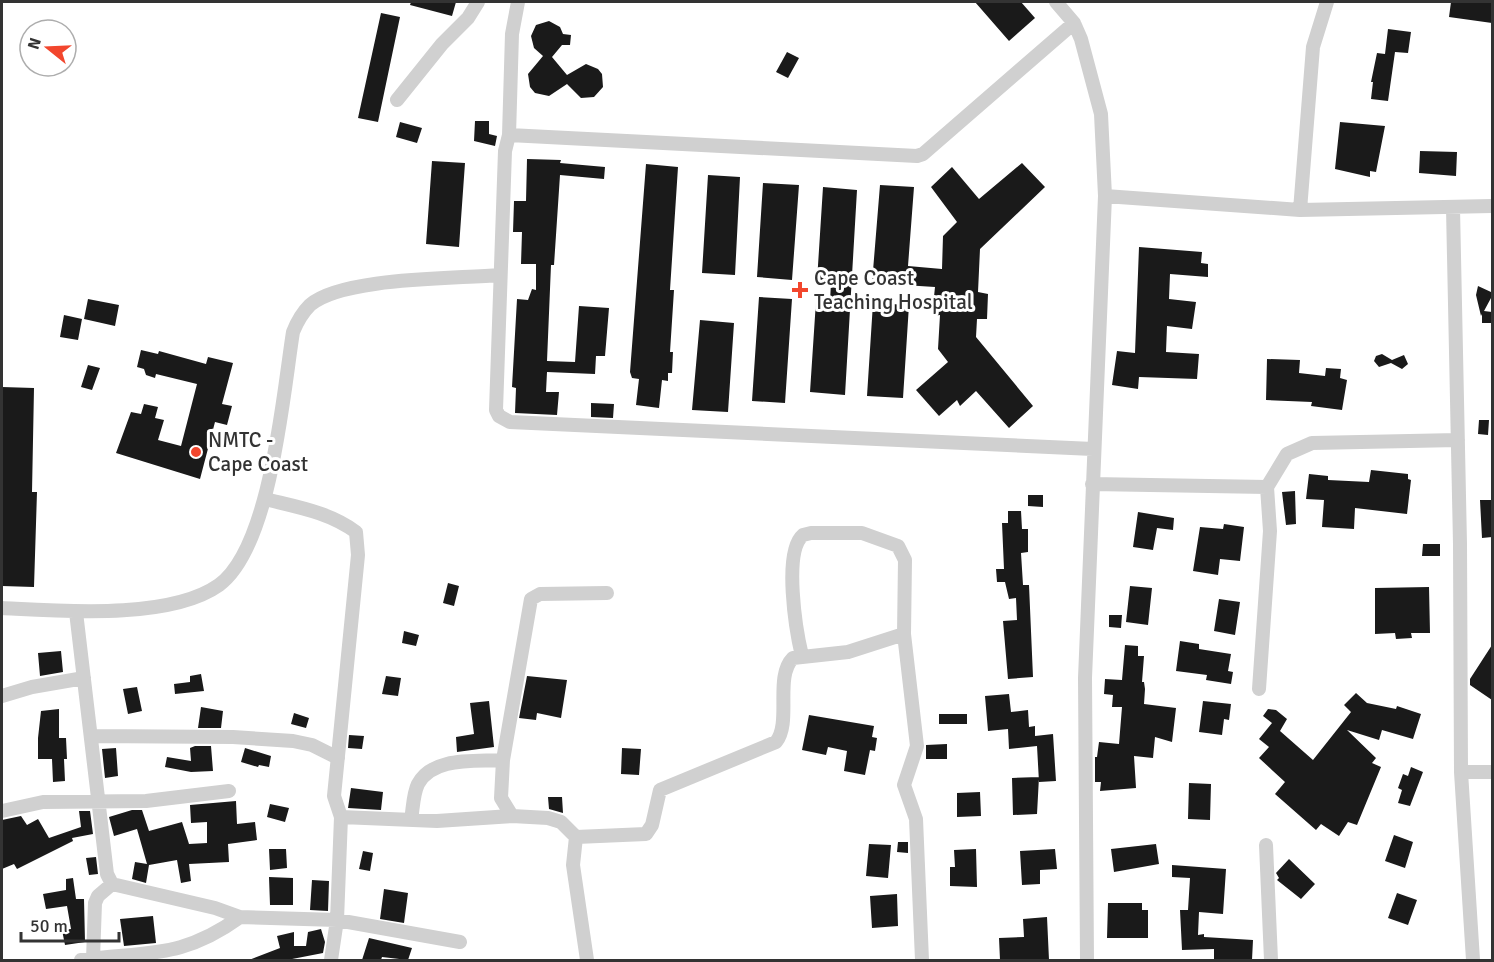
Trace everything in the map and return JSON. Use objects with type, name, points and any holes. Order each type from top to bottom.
[{"type":"street","points":[[397,100],[442,44],[468,18],[478,2]]},
{"type":"street","points":[[518,2],[512,34],[509,135],[505,151],[499,275],[496,410],[499,416],[510,422],[1093,449]]},
{"type":"street","points":[[1056,2],[1074,23],[1085,53],[1101,114],[1105,196],[1085,690],[1087,960]]},
{"type":"street","points":[[1300,210],[1313,47],[1327,2]]},
{"type":"street","points":[[509,135],[917,156],[923,154],[1074,23]]},
{"type":"street","points":[[1105,196],[1300,210],[1492,206]]},
{"type":"street","points":[[1453,208],[1461,772],[1473,960]]},
{"type":"street","points":[[2,608],[76,612],[169,605],[200,596],[220,584],[239,564],[265,499],[292,332],[312,304],[354,286],[499,275]]},
{"type":"street","points":[[1258,689],[1269,542],[1267,487],[1287,454],[1312,443],[1458,440]]},
{"type":"street","points":[[1092,484],[1267,487]]},
{"type":"street","points":[[265,499],[321,513],[339,520],[356,532],[358,555],[335,800],[341,817],[337,920],[331,960]]},
{"type":"street","points":[[802,656],[792,610],[795,547],[803,535],[862,533],[898,546],[905,560],[903,634],[916,746],[904,785],[916,819],[922,960]]},
{"type":"street","points":[[512,816],[501,798],[503,760],[531,599],[540,594],[607,593]]},
{"type":"street","points":[[76,612],[107,874],[112,884]]},
{"type":"street","points":[[576,837],[646,834],[652,825],[660,790],[776,742],[780,737],[786,670],[793,658],[848,652],[903,634]]},
{"type":"street","points":[[2,696],[32,687],[84,678]]},
{"type":"street","points":[[91,736],[233,737],[293,741],[312,745],[338,759]]},
{"type":"street","points":[[411,820],[417,786],[427,771],[439,765],[503,760]]},
{"type":"street","points":[[1461,772],[1492,772]]},
{"type":"street","points":[[2,811],[43,802],[180,799],[230,792]]},
{"type":"street","points":[[341,817],[411,820],[512,816],[555,820],[567,827],[576,837],[573,865],[586,960]]},
{"type":"street","points":[[1266,845],[1271,960]]},
{"type":"street","points":[[112,884],[215,908],[240,917],[337,920],[460,942]]},
{"type":"street","points":[[112,884],[98,896],[95,903],[87,960],[182,949],[207,940],[240,917]]},
{"type":"building","points":[[411,2],[456,2],[452,16],[410,5]]},
{"type":"building","points":[[975,2],[1021,2],[1035,18],[1009,41]]},
{"type":"building","points":[[1451,2],[1492,2],[1492,23],[1449,17]]},
{"type":"building","points":[[381,13],[400,17],[378,122],[358,118]]},
{"type":"building","points":[[549,21],[560,27],[563,34],[571,35],[570,45],[562,45],[552,57],[567,75],[586,64],[598,69],[602,74],[603,87],[594,97],[581,98],[567,84],[549,96],[535,93],[530,87],[528,74],[543,56],[534,48],[531,36],[536,25]]},
{"type":"building","points":[[1388,29],[1411,32],[1408,53],[1395,52],[1388,101],[1371,99],[1373,82],[1371,82],[1377,53],[1385,54]]},
{"type":"building","points":[[787,52],[799,58],[788,78],[776,72]]},
{"type":"building","points":[[475,121],[489,121],[489,134],[497,136],[495,146],[474,141]]},
{"type":"building","points":[[400,122],[422,128],[417,143],[396,137]]},
{"type":"building","points":[[1340,122],[1385,126],[1376,172],[1370,171],[1370,177],[1335,169]]},
{"type":"building","points":[[1420,151],[1457,152],[1456,176],[1419,173]]},
{"type":"building","points":[[527,159],[561,160],[560,163],[605,167],[604,179],[560,175],[554,265],[551,265],[547,361],[575,362],[579,306],[609,308],[605,356],[596,356],[595,374],[547,372],[546,392],[559,392],[557,415],[515,413],[516,388],[512,387],[517,299],[528,300],[532,289],[536,290],[536,264],[521,264],[522,232],[513,232],[514,201],[526,201]]},
{"type":"building","points":[[432,161],[465,163],[459,247],[426,244]]},
{"type":"building","points":[[1022,163],[1045,187],[980,249],[978,292],[988,294],[987,319],[977,319],[976,337],[1033,406],[1009,428],[976,391],[960,406],[957,400],[939,416],[916,390],[948,362],[938,349],[940,315],[932,316],[935,287],[872,283],[880,185],[914,187],[908,266],[942,269],[943,236],[957,222],[931,187],[952,167],[979,199]]},
{"type":"building","points":[[646,164],[678,167],[670,290],[674,290],[670,352],[673,352],[672,373],[668,373],[668,381],[662,380],[659,408],[636,405],[639,379],[632,378],[630,372]]},
{"type":"building","points":[[708,175],[740,177],[735,275],[702,273]]},
{"type":"building","points":[[763,183],[799,185],[792,280],[757,277]]},
{"type":"building","points":[[823,187],[857,190],[845,395],[810,392],[816,301],[830,302],[831,282],[817,281]]},
{"type":"building","points":[[1139,247],[1202,252],[1201,263],[1208,264],[1208,277],[1170,274],[1169,299],[1196,302],[1192,329],[1167,326],[1166,352],[1199,354],[1197,379],[1139,377],[1138,389],[1112,385],[1117,351],[1135,353]]},
{"type":"building","points":[[1478,286],[1491,292],[1491,298],[1484,311],[1492,312],[1492,323],[1482,323],[1482,314],[1481,316],[1476,295]]},
{"type":"building","points":[[759,297],[792,299],[785,403],[752,401]]},
{"type":"building","points":[[88,299],[119,305],[115,326],[84,319]]},
{"type":"building","points":[[873,303],[909,305],[903,398],[867,396]]},
{"type":"building","points":[[64,315],[82,319],[78,340],[60,337]]},
{"type":"building","points":[[700,320],[734,323],[728,412],[692,410]]},
{"type":"building","points":[[141,350],[158,354],[159,351],[206,364],[208,357],[233,363],[222,404],[232,406],[227,425],[215,422],[200,479],[116,453],[131,412],[141,414],[144,404],[158,407],[155,418],[164,420],[158,440],[181,446],[197,384],[156,374],[155,378],[146,375],[144,369],[137,367]]},
{"type":"building","points":[[1382,354],[1392,360],[1404,355],[1408,364],[1402,369],[1391,363],[1379,367],[1374,361],[1376,356]]},
{"type":"building","points":[[1267,359],[1300,360],[1299,373],[1325,376],[1326,368],[1341,369],[1340,378],[1347,380],[1342,410],[1311,406],[1312,402],[1266,400]]},
{"type":"building","points":[[88,365],[100,368],[92,390],[81,387]]},
{"type":"building","points":[[2,387],[34,388],[32,492],[37,492],[34,587],[2,586]]},
{"type":"building","points":[[591,403],[614,404],[613,418],[591,417]]},
{"type":"building","points":[[1479,420],[1489,420],[1488,435],[1478,434]]},
{"type":"building","points":[[1371,470],[1408,474],[1408,479],[1411,480],[1407,514],[1355,508],[1354,529],[1322,527],[1324,500],[1306,499],[1309,474],[1328,476],[1328,480],[1369,482]]},
{"type":"building","points":[[1295,491],[1296,524],[1286,525],[1282,492]]},
{"type":"building","points":[[1028,495],[1043,495],[1043,507],[1028,506]]},
{"type":"building","points":[[1480,500],[1492,500],[1492,537],[1482,538]]},
{"type":"building","points":[[1008,511],[1021,511],[1022,529],[1028,529],[1028,552],[1021,553],[1023,585],[1029,585],[1033,677],[1008,679],[1003,621],[1017,620],[1016,598],[1009,599],[1005,582],[997,582],[996,569],[1004,569],[1002,523],[1008,523]]},
{"type":"building","points":[[1138,512],[1174,518],[1173,530],[1157,528],[1153,550],[1133,547]]},
{"type":"building","points":[[1224,524],[1244,527],[1240,561],[1220,559],[1218,575],[1193,571],[1200,527],[1223,529]]},
{"type":"building","points":[[1423,544],[1440,544],[1440,556],[1422,556]]},
{"type":"building","points":[[448,583],[459,586],[454,606],[443,603]]},
{"type":"building","points":[[1130,586],[1152,588],[1148,625],[1126,622]]},
{"type":"building","points":[[1429,587],[1430,633],[1411,633],[1412,638],[1396,639],[1395,633],[1375,634],[1375,588]]},
{"type":"building","points":[[1219,599],[1240,602],[1235,635],[1214,631]]},
{"type":"building","points":[[1109,615],[1122,615],[1121,628],[1109,627]]},
{"type":"building","points":[[404,631],[419,635],[416,646],[402,643]]},
{"type":"building","points":[[1180,641],[1199,644],[1199,649],[1231,654],[1228,671],[1233,672],[1231,684],[1206,680],[1207,675],[1176,671]]},
{"type":"building","points":[[1125,645],[1138,646],[1138,656],[1144,656],[1142,682],[1144,682],[1145,689],[1144,704],[1176,708],[1172,742],[1155,737],[1153,758],[1134,756],[1136,788],[1100,791],[1101,782],[1095,782],[1095,757],[1097,757],[1099,742],[1119,744],[1122,707],[1112,707],[1113,695],[1104,694],[1105,679],[1122,680]]},
{"type":"building","points":[[1492,645],[1492,700],[1470,685],[1470,679]]},
{"type":"building","points":[[61,651],[63,672],[40,676],[38,653]]},
{"type":"building","points":[[201,674],[204,691],[175,694],[174,684],[190,682],[190,676]]},
{"type":"building","points":[[386,676],[401,678],[398,696],[382,694]]},
{"type":"building","points":[[527,676],[567,680],[561,718],[537,713],[536,720],[519,718]]},
{"type":"building","points":[[137,687],[142,711],[128,714],[123,689]]},
{"type":"building","points":[[1356,693],[1367,703],[1396,709],[1397,706],[1421,714],[1413,739],[1382,730],[1379,740],[1347,730],[1376,758],[1372,763],[1381,767],[1357,825],[1348,822],[1339,836],[1321,824],[1316,830],[1275,794],[1285,782],[1259,758],[1269,747],[1259,739],[1272,723],[1263,716],[1268,709],[1276,710],[1287,719],[1280,731],[1313,760],[1351,712],[1344,705]]},
{"type":"building","points":[[1009,694],[1011,712],[1028,710],[1029,727],[1035,726],[1035,736],[1053,734],[1056,781],[1039,782],[1037,746],[1009,749],[1008,729],[988,731],[985,696]]},
{"type":"building","points":[[489,701],[494,747],[457,752],[456,737],[474,734],[470,703]]},
{"type":"building","points":[[1203,701],[1231,704],[1229,720],[1224,719],[1222,735],[1199,732]]},
{"type":"building","points":[[201,707],[223,711],[221,728],[198,728]]},
{"type":"building","points":[[59,709],[59,738],[66,738],[67,759],[64,759],[65,781],[53,782],[52,759],[38,759],[38,738],[41,711]]},
{"type":"building","points":[[294,713],[309,718],[306,728],[291,724]]},
{"type":"building","points":[[939,714],[967,714],[967,724],[939,724]]},
{"type":"building","points":[[809,715],[874,726],[872,737],[877,738],[875,751],[870,750],[865,775],[844,771],[847,751],[828,747],[826,755],[802,750]]},
{"type":"building","points":[[349,735],[364,736],[362,749],[348,748]]},
{"type":"building","points":[[947,744],[947,759],[926,759],[926,745]]},
{"type":"building","points":[[211,746],[213,771],[191,772],[165,767],[167,757],[191,761],[190,748]]},
{"type":"building","points":[[116,748],[118,776],[105,778],[102,749]]},
{"type":"building","points":[[245,748],[271,756],[269,767],[259,765],[258,767],[241,762]]},
{"type":"building","points":[[622,748],[641,749],[639,775],[621,774]]},
{"type":"building","points":[[1411,767],[1423,772],[1410,806],[1398,803],[1402,790],[1398,788],[1403,774],[1408,776]]},
{"type":"building","points":[[1039,777],[1037,814],[1013,815],[1012,778]]},
{"type":"building","points":[[1189,783],[1211,784],[1210,820],[1188,819]]},
{"type":"building","points":[[351,788],[383,792],[381,810],[348,808]]},
{"type":"building","points":[[980,792],[981,816],[957,817],[957,793]]},
{"type":"building","points":[[548,797],[562,797],[563,813],[549,809]]},
{"type":"building","points":[[236,801],[237,824],[255,822],[257,840],[228,844],[229,862],[189,864],[191,881],[181,883],[177,860],[149,865],[146,883],[132,879],[135,862],[147,864],[137,829],[114,836],[109,817],[132,810],[142,810],[149,831],[182,822],[189,844],[207,843],[207,822],[191,823],[190,805]]},
{"type":"building","points":[[270,804],[289,808],[285,822],[267,817]]},
{"type":"building","points":[[79,811],[90,811],[93,834],[72,838],[73,841],[17,869],[14,864],[2,869],[2,820],[21,816],[27,825],[38,819],[49,838],[81,827]]},
{"type":"building","points":[[1394,835],[1413,842],[1405,868],[1385,861]]},
{"type":"building","points":[[898,842],[908,842],[908,853],[897,852]]},
{"type":"building","points":[[869,844],[891,845],[888,878],[866,876]]},
{"type":"building","points":[[1156,844],[1159,864],[1114,872],[1111,849]]},
{"type":"building","points":[[269,849],[286,849],[287,868],[270,870]]},
{"type":"building","points":[[976,849],[977,887],[950,886],[950,867],[955,867],[954,850]]},
{"type":"building","points":[[1055,849],[1057,869],[1040,870],[1040,884],[1022,885],[1020,851]]},
{"type":"building","points":[[363,851],[373,853],[370,871],[359,869]]},
{"type":"building","points":[[96,857],[98,874],[89,875],[86,858]]},
{"type":"building","points":[[1289,859],[1315,884],[1301,899],[1277,880],[1279,878],[1276,873]]},
{"type":"building","points":[[1172,865],[1226,869],[1223,914],[1199,912],[1198,935],[1253,940],[1252,960],[1214,960],[1214,949],[1182,950],[1180,910],[1188,910],[1190,878],[1172,877]]},
{"type":"building","points":[[269,877],[293,878],[293,905],[270,905]]},
{"type":"building","points":[[73,878],[76,899],[84,899],[85,942],[65,945],[62,930],[71,929],[67,906],[46,909],[43,894],[66,890],[66,879]]},
{"type":"building","points":[[312,880],[329,881],[328,911],[310,910]]},
{"type":"building","points":[[384,889],[408,893],[404,923],[380,919]]},
{"type":"building","points":[[1397,893],[1417,900],[1408,925],[1388,918]]},
{"type":"building","points":[[897,894],[898,926],[872,928],[870,896]]},
{"type":"building","points":[[1108,903],[1142,903],[1142,910],[1148,910],[1148,938],[1107,938]]},
{"type":"building","points":[[153,916],[156,943],[124,946],[120,919]]},
{"type":"building","points":[[1047,917],[1049,960],[1000,960],[999,938],[1024,937],[1023,919]]},
{"type":"building","points":[[321,929],[325,942],[323,953],[287,960],[249,960],[280,948],[277,936],[294,932],[294,946],[306,946],[308,932]]},
{"type":"building","points":[[369,938],[412,948],[408,960],[382,957],[381,960],[362,960]]},
{"type":"place","name":"Cape Coast Teaching Hospital","points":[[800,290]]},
{"type":"place","name":"NMTC - Cape Coast","points":[[196,452]]}]
